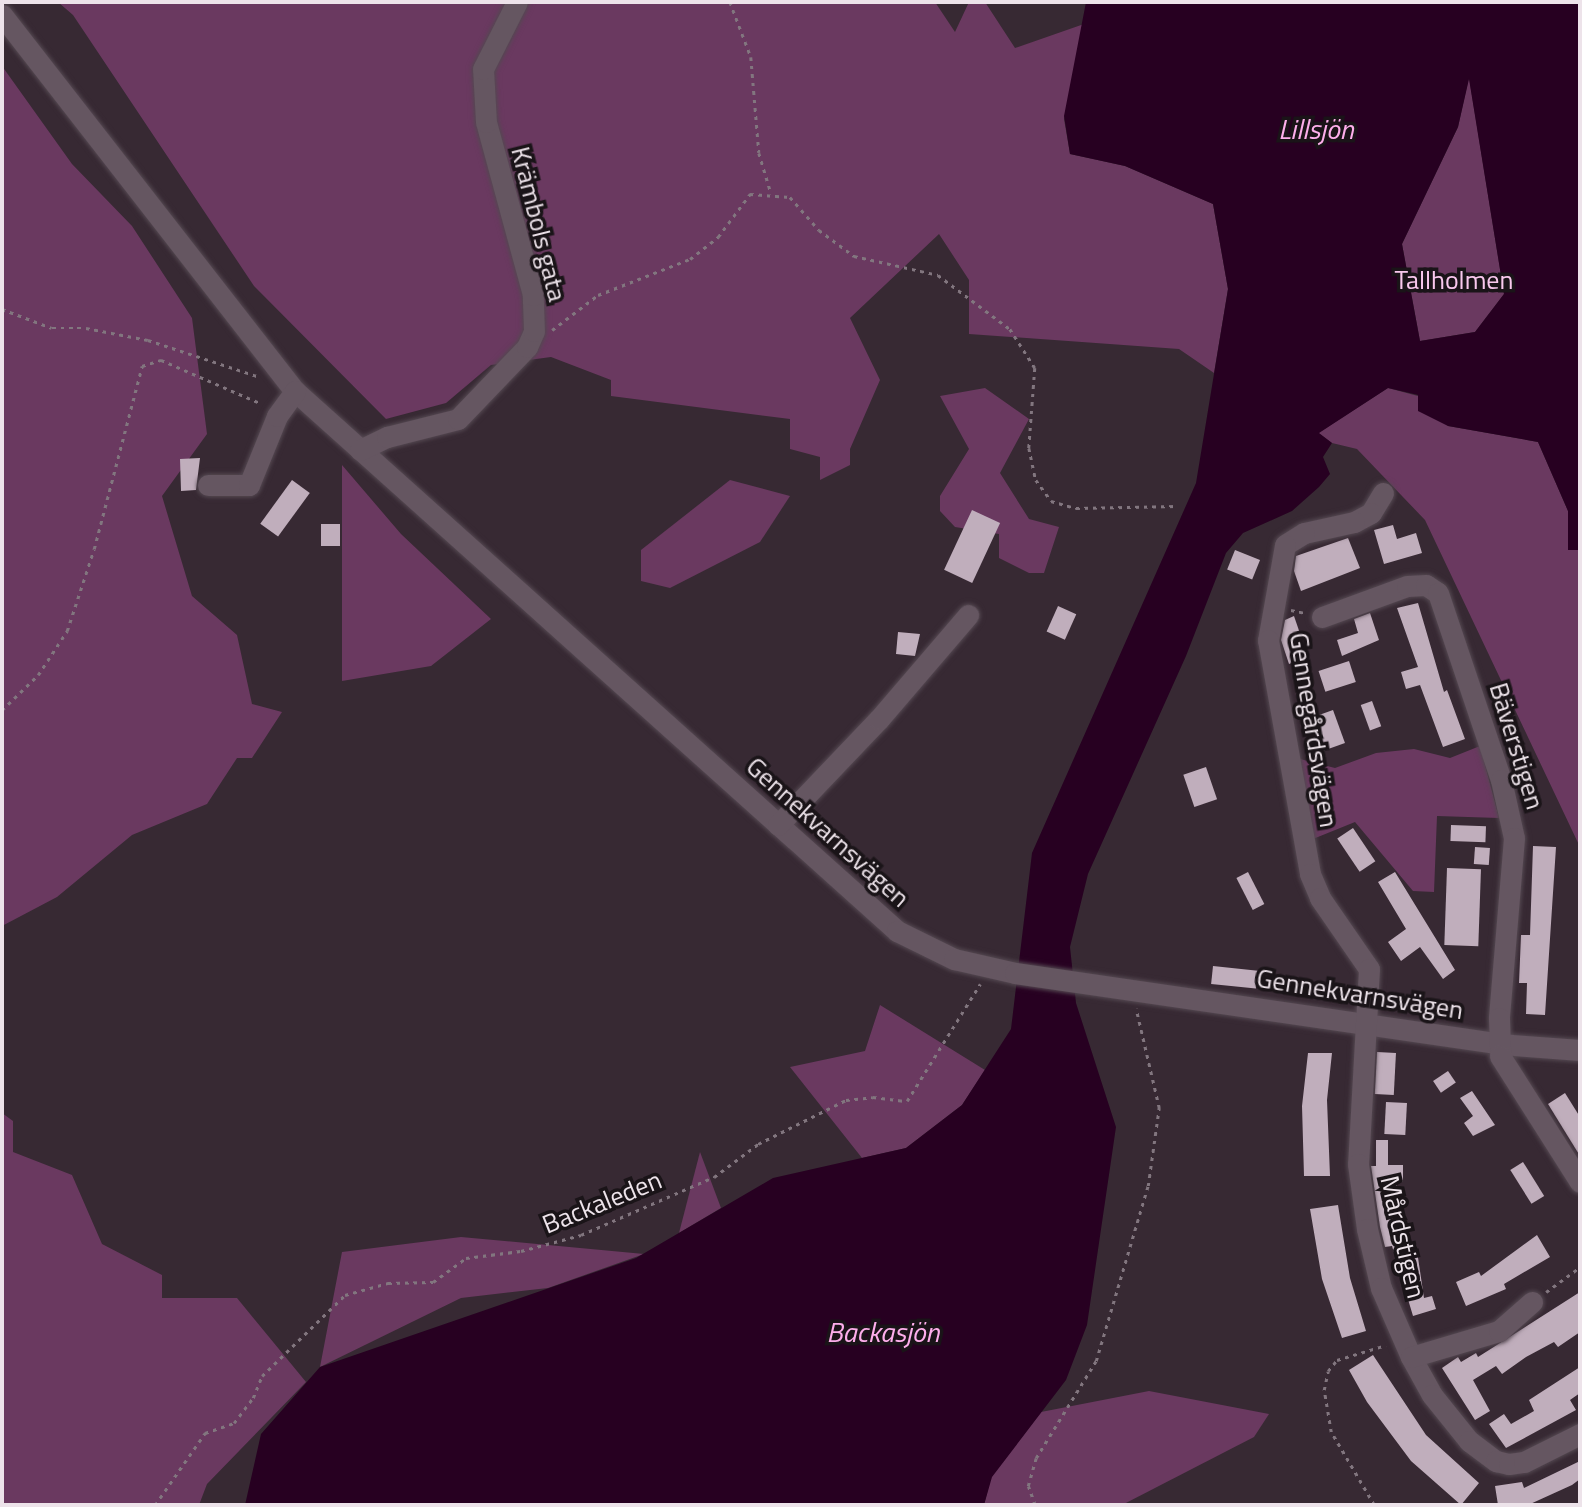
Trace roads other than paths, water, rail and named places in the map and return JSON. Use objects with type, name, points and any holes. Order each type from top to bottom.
[{"type":"street","name":"Krämbols gata","points":[[359,450],[387,437],[458,419],[489,390],[530,341],[534,331],[533,295],[486,122],[483,69],[517,2]]},
{"type":"street","name":"Gennekvarnsvägen","points":[[2,15],[295,391],[897,931],[954,959],[1015,973],[1132,988],[1500,1044],[1580,1050]]},
{"type":"street","points":[[208,485],[249,485],[282,409],[295,391]]},
{"type":"street","name":"Gennegårdsvägen","points":[[1367,1024],[1369,969],[1320,898],[1310,874],[1271,670],[1268,640],[1272,605],[1285,545],[1304,533],[1354,522],[1371,513],[1383,493]]},
{"type":"street","name":"Bäverstigen","points":[[1322,617],[1407,586],[1426,585],[1438,593],[1513,825],[1500,1044]]},
{"type":"street","points":[[778,825],[878,719],[968,615]]},
{"type":"street","name":"Mårdstigen","points":[[1367,1024],[1357,1164],[1381,1288],[1406,1348],[1432,1395],[1469,1441],[1496,1461],[1524,1462],[1580,1434]]},
{"type":"street","points":[[1500,1044],[1504,1065],[1580,1182]]},
{"type":"street","points":[[1406,1348],[1499,1331],[1532,1303]]},
{"type":"water","points":[[1086,2],[1580,2],[1580,550],[1568,550],[1568,511],[1538,442],[1448,426],[1418,411],[1418,395],[1388,388],[1319,433],[1332,443],[1323,457],[1330,474],[1319,487],[1292,511],[1243,533],[1226,553],[1186,656],[1088,874],[1070,947],[1076,1003],[1116,1127],[1087,1325],[1066,1380],[992,1477],[984,1505],[245,1505],[261,1434],[320,1367],[636,1258],[773,1178],[906,1148],[962,1105],[1011,1029],[1032,853],[1196,483],[1228,289],[1213,204],[1125,166],[1070,154],[1064,116]],"holes":[[[1469,79],[1504,294],[1475,332],[1420,341],[1402,244],[1458,127]]]},
{"type":"water label","name":"Lillsjön","points":[[1316,129]]},
{"type":"water label","name":"Backasjön","points":[[883,1332]]},
{"type":"park label","name":"Tallholmen","points":[[1454,280]]}]
